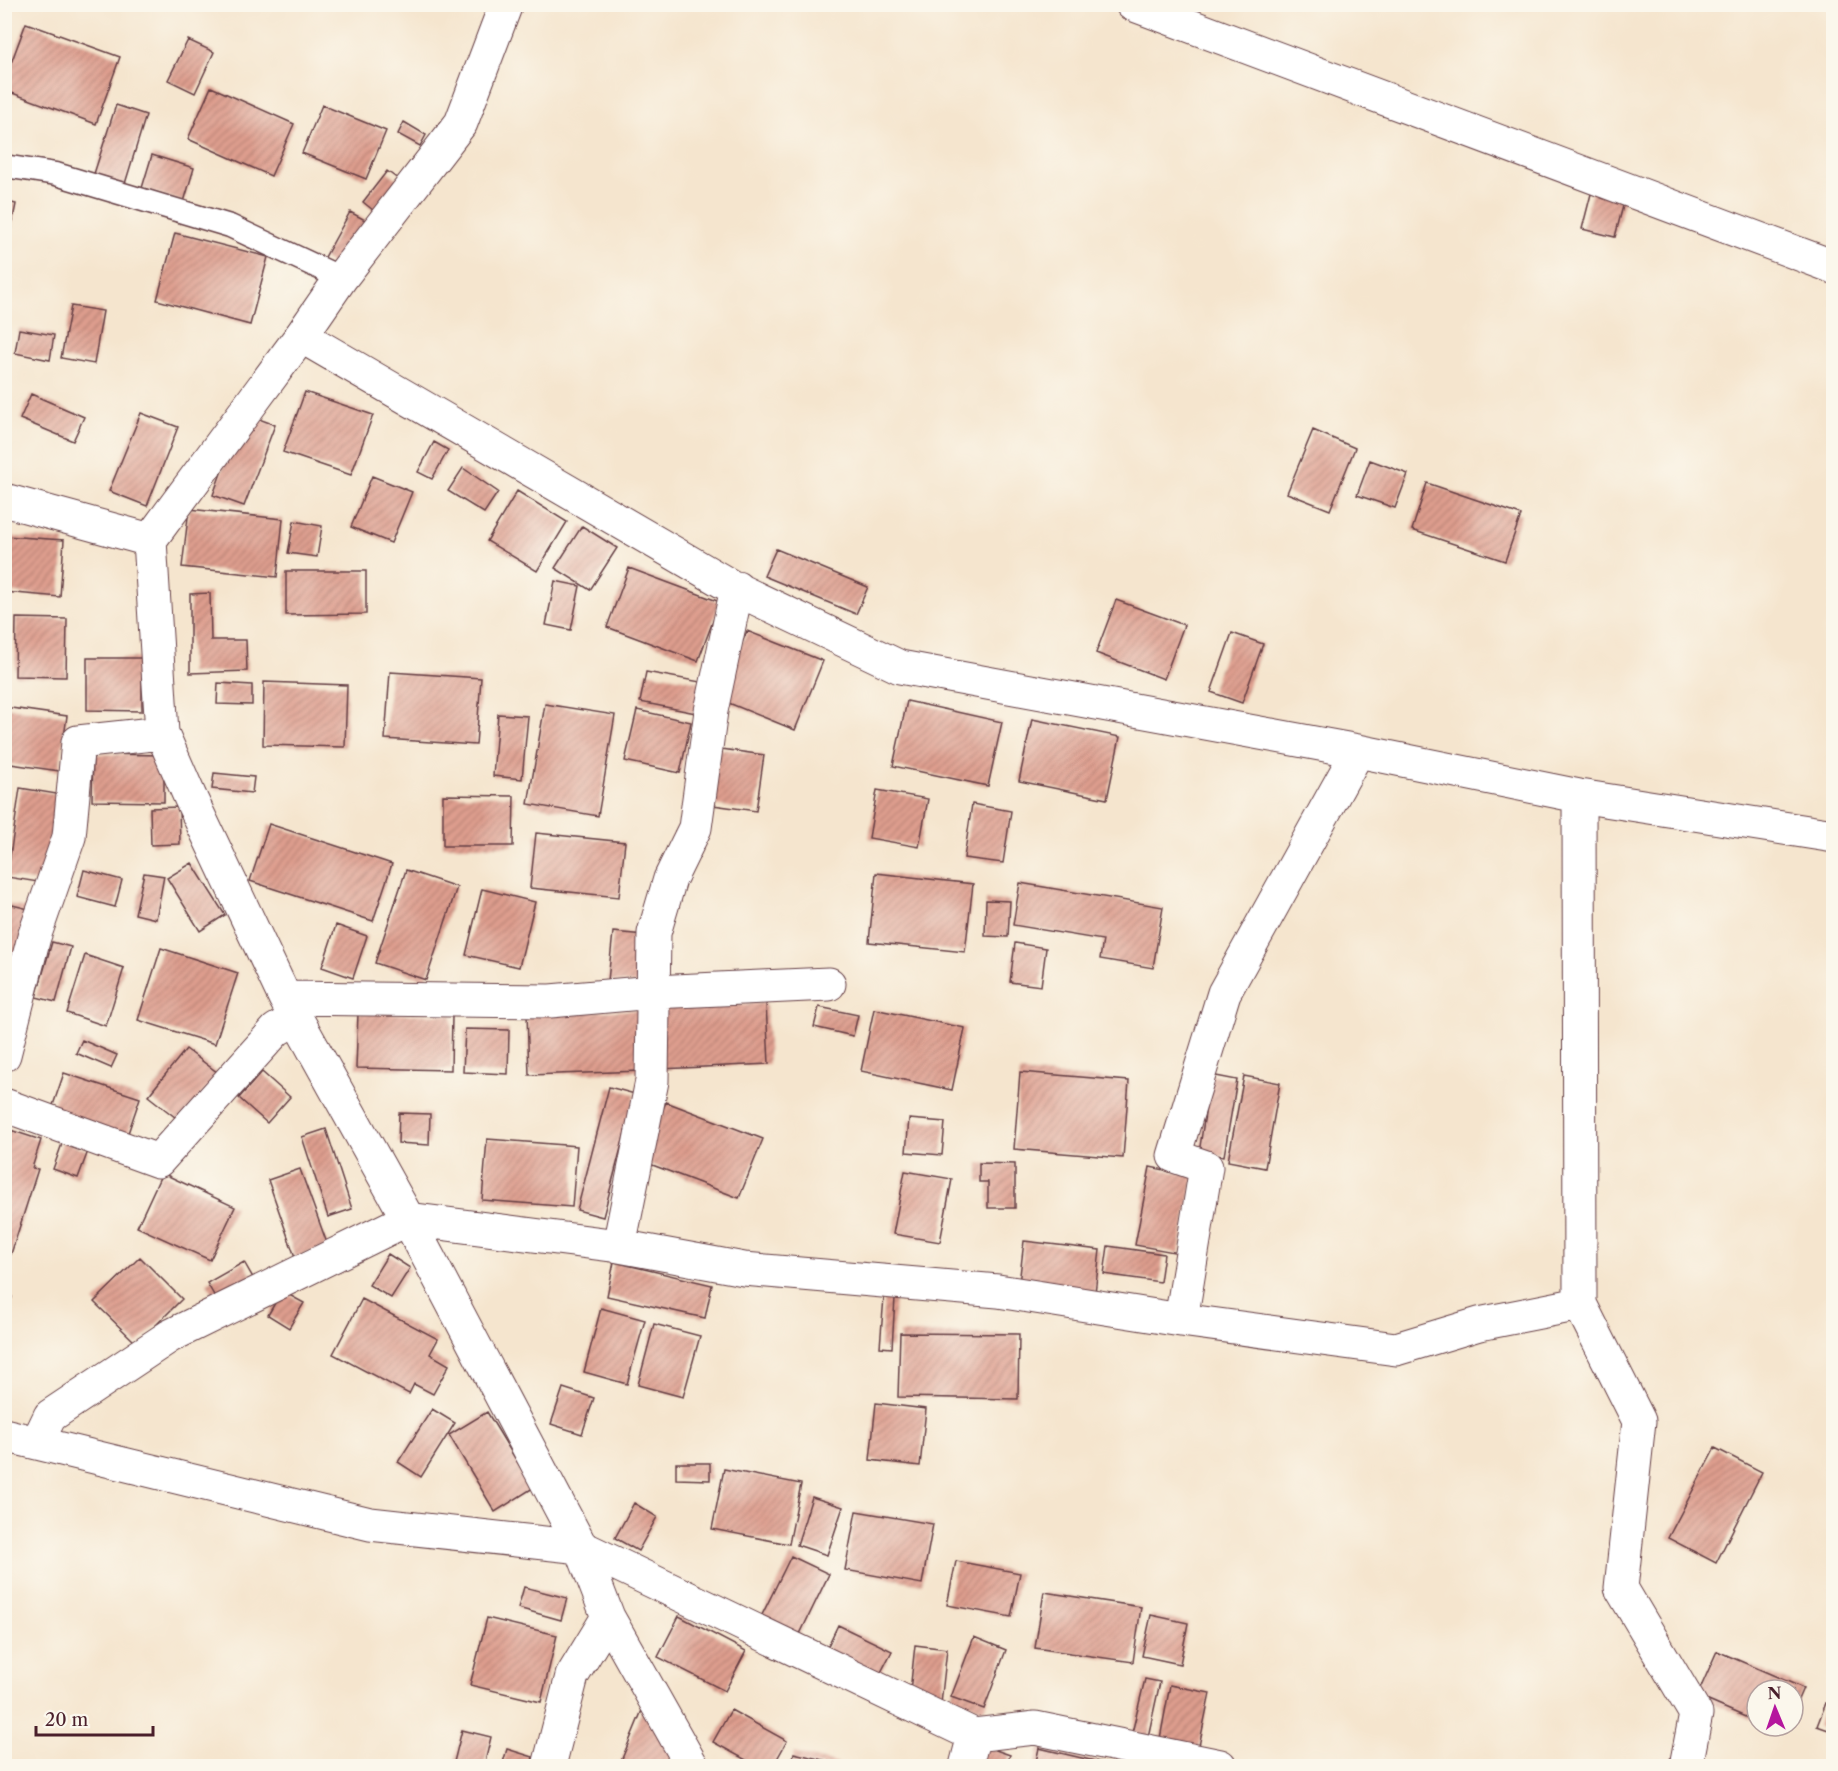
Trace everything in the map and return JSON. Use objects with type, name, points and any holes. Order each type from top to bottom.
[{"type":"street","points":[[506,4],[461,123],[341,278],[301,336],[150,540],[162,733],[190,797],[291,1008],[408,1219],[581,1547],[608,1617],[692,1767]]},
{"type":"street","points":[[1132,4],[1833,267]]},
{"type":"street","points":[[301,336],[734,588],[900,667],[1358,751],[1579,796],[1833,836]]},
{"type":"street","points":[[4,500],[150,540]]},
{"type":"street","points":[[620,1246],[652,1081],[654,933],[670,879],[695,828],[711,711],[737,588]]},
{"type":"street","points":[[4,1055],[34,937],[69,837],[78,742],[162,733]]},
{"type":"street","points":[[1181,1320],[1206,1167],[1174,1156],[1224,993],[1358,751]]},
{"type":"street","points":[[1579,796],[1580,1304],[1640,1421],[1621,1588],[1696,1714],[1686,1767]]},
{"type":"street","points":[[291,1008],[550,1001],[653,992],[829,984]]},
{"type":"street","points":[[4,1105],[158,1161],[276,1030],[291,1008]]},
{"type":"street","points":[[37,1443],[50,1416],[170,1336],[408,1219],[620,1246],[744,1269],[998,1291],[1181,1320],[1396,1349],[1479,1324],[1580,1304]]},
{"type":"street","points":[[4,1435],[370,1524],[581,1547],[974,1735],[1035,1728],[1220,1767]]},
{"type":"street","points":[[549,1767],[572,1676],[608,1617]]},
{"type":"street","points":[[966,1767],[974,1735]]},
{"type":"lane","points":[[4,166],[56,174],[230,226],[341,278]]},
{"type":"building","points":[[26,23],[120,57],[96,124],[4,90],[4,82]]},
{"type":"building","points":[[188,40],[214,52],[195,93],[168,80]]},
{"type":"building","points":[[211,87],[294,124],[271,176],[188,139]]},
{"type":"building","points":[[116,105],[146,115],[124,187],[93,177]]},
{"type":"building","points":[[322,105],[386,131],[366,179],[302,153]]},
{"type":"building","points":[[404,122],[426,135],[420,146],[398,134]]},
{"type":"building","points":[[152,155],[194,168],[184,202],[142,188]]},
{"type":"building","points":[[387,171],[403,183],[379,215],[363,202]]},
{"type":"building","points":[[1592,190],[1625,198],[1615,237],[1582,229]]},
{"type":"building","points":[[4,201],[16,204],[6,254],[4,254]]},
{"type":"building","points":[[350,212],[367,221],[342,269],[324,259]]},
{"type":"building","points":[[175,233],[268,257],[250,325],[157,300]]},
{"type":"building","points":[[71,306],[103,311],[94,364],[61,358]]},
{"type":"building","points":[[19,329],[54,335],[50,360],[15,353]]},
{"type":"building","points":[[305,392],[373,415],[351,475],[283,452]]},
{"type":"building","points":[[31,394],[84,417],[73,441],[20,419]]},
{"type":"building","points":[[141,413],[178,427],[147,506],[109,491]]},
{"type":"building","points":[[243,413],[275,425],[244,506],[213,495]]},
{"type":"building","points":[[1313,430],[1355,448],[1330,510],[1287,493]]},
{"type":"building","points":[[434,442],[448,450],[432,479],[418,472]]},
{"type":"building","points":[[1370,460],[1408,474],[1395,508],[1357,495]]},
{"type":"building","points":[[463,468],[498,492],[484,513],[448,491]]},
{"type":"building","points":[[372,476],[412,492],[391,543],[351,527]]},
{"type":"building","points":[[1427,483],[1521,515],[1505,561],[1412,530]]},
{"type":"building","points":[[517,491],[567,522],[537,571],[487,541]]},
{"type":"building","points":[[189,509],[283,519],[277,577],[182,567]]},
{"type":"building","points":[[294,521],[322,526],[317,557],[288,553]]},
{"type":"building","points":[[582,526],[617,548],[590,590],[555,568]]},
{"type":"building","points":[[4,536],[64,540],[60,597],[4,592]]},
{"type":"building","points":[[776,549],[868,587],[856,614],[764,576]]},
{"type":"building","points":[[629,568],[720,602],[698,661],[607,627]]},
{"type":"building","points":[[286,571],[366,571],[366,614],[286,615]]},
{"type":"building","points":[[555,581],[580,586],[571,630],[546,625]]},
{"type":"building","points":[[210,593],[211,640],[246,640],[247,671],[190,673],[190,594]]},
{"type":"building","points":[[1116,600],[1184,625],[1164,679],[1096,653]]},
{"type":"building","points":[[16,618],[67,619],[66,677],[15,676]]},
{"type":"building","points":[[747,631],[823,661],[795,730],[719,699]]},
{"type":"building","points":[[1232,633],[1263,644],[1242,703],[1211,692]]},
{"type":"building","points":[[87,658],[142,658],[142,711],[87,710]]},
{"type":"building","points":[[390,672],[481,678],[476,745],[385,739]]},
{"type":"building","points":[[646,672],[706,683],[701,714],[640,702]]},
{"type":"building","points":[[264,682],[347,685],[345,747],[263,745]]},
{"type":"building","points":[[218,683],[252,685],[252,705],[217,704]]},
{"type":"building","points":[[907,701],[1002,722],[988,786],[893,766]]},
{"type":"building","points":[[545,704],[615,715],[598,816],[528,804]]},
{"type":"building","points":[[4,707],[67,716],[59,771],[4,763]]},
{"type":"building","points":[[637,710],[691,722],[680,773],[625,761]]},
{"type":"building","points":[[498,714],[528,716],[522,779],[493,776]]},
{"type":"building","points":[[1032,719],[1120,737],[1107,799],[1019,781]]},
{"type":"building","points":[[714,748],[764,755],[756,811],[706,804]]},
{"type":"building","points":[[93,754],[164,755],[164,802],[92,801]]},
{"type":"building","points":[[214,773],[254,777],[252,793],[212,789]]},
{"type":"building","points":[[20,788],[63,795],[50,884],[7,877]]},
{"type":"building","points":[[877,790],[928,799],[919,847],[869,838]]},
{"type":"building","points":[[443,795],[514,796],[513,846],[443,846]]},
{"type":"building","points":[[972,804],[1011,811],[1003,863],[964,858]]},
{"type":"building","points":[[179,807],[180,844],[151,845],[150,808]]},
{"type":"building","points":[[269,824],[392,864],[373,921],[250,881]]},
{"type":"building","points":[[536,833],[625,842],[619,897],[530,888]]},
{"type":"building","points":[[192,863],[225,915],[200,931],[167,878]]},
{"type":"building","points":[[84,870],[122,880],[115,907],[77,897]]},
{"type":"building","points":[[406,870],[457,887],[426,980],[375,963]]},
{"type":"building","points":[[144,873],[164,876],[156,919],[135,914]]},
{"type":"building","points":[[876,873],[973,884],[965,952],[869,942]]},
{"type":"building","points":[[1020,883],[1163,907],[1153,968],[1100,959],[1103,940],[1013,925]]},
{"type":"building","points":[[482,889],[535,902],[519,967],[466,955]]},
{"type":"building","points":[[986,900],[1010,901],[1008,937],[985,936]]},
{"type":"building","points":[[4,903],[33,910],[20,963],[4,960]]},
{"type":"building","points":[[336,925],[367,936],[353,978],[322,967]]},
{"type":"building","points":[[613,932],[644,935],[639,984],[608,981]]},
{"type":"building","points":[[52,942],[71,947],[56,1002],[36,997]]},
{"type":"building","points":[[1015,943],[1046,948],[1041,986],[1010,982]]},
{"type":"building","points":[[161,948],[238,973],[215,1044],[138,1020]]},
{"type":"building","points":[[85,955],[124,968],[106,1026],[67,1013]]},
{"type":"building","points":[[766,1003],[769,1064],[660,1069],[657,1008]]},
{"type":"building","points":[[819,1007],[858,1015],[853,1036],[814,1027]]},
{"type":"building","points":[[874,1009],[965,1028],[952,1090],[861,1071]]},
{"type":"building","points":[[639,1010],[641,1071],[529,1075],[527,1013]]},
{"type":"building","points":[[358,1013],[452,1015],[451,1070],[356,1068]]},
{"type":"building","points":[[465,1029],[509,1030],[508,1074],[463,1072]]},
{"type":"building","points":[[82,1040],[117,1055],[111,1068],[76,1053]]},
{"type":"building","points":[[186,1049],[218,1073],[180,1121],[148,1096]]},
{"type":"building","points":[[262,1072],[290,1097],[267,1123],[239,1098]]},
{"type":"building","points":[[1020,1072],[1129,1081],[1123,1158],[1014,1149]]},
{"type":"building","points":[[64,1073],[140,1098],[126,1139],[50,1114]]},
{"type":"building","points":[[1211,1075],[1237,1080],[1224,1156],[1199,1153]]},
{"type":"building","points":[[1244,1076],[1280,1083],[1265,1168],[1228,1161]]},
{"type":"building","points":[[609,1087],[635,1094],[603,1217],[577,1210]]},
{"type":"building","points":[[666,1102],[763,1139],[739,1198],[642,1161]]},
{"type":"building","points":[[399,1113],[430,1114],[429,1145],[398,1143]]},
{"type":"building","points":[[909,1119],[945,1122],[942,1155],[906,1152]]},
{"type":"building","points":[[4,1128],[41,1140],[32,1168],[38,1169],[11,1254],[4,1252]]},
{"type":"building","points":[[326,1129],[352,1209],[328,1217],[302,1137]]},
{"type":"building","points":[[487,1139],[577,1146],[572,1207],[482,1200]]},
{"type":"building","points":[[63,1141],[88,1151],[78,1178],[53,1169]]},
{"type":"building","points":[[979,1163],[1015,1164],[1015,1208],[988,1208],[988,1182],[979,1182]]},
{"type":"building","points":[[1150,1167],[1194,1176],[1179,1253],[1135,1245]]},
{"type":"building","points":[[300,1169],[328,1246],[295,1257],[268,1180]]},
{"type":"building","points":[[905,1171],[952,1179],[940,1242],[893,1234]]},
{"type":"building","points":[[162,1173],[235,1207],[210,1260],[137,1227]]},
{"type":"building","points":[[1024,1241],[1100,1250],[1095,1293],[1019,1284]]},
{"type":"building","points":[[1108,1246],[1164,1254],[1160,1282],[1104,1274]]},
{"type":"building","points":[[388,1254],[410,1268],[391,1298],[369,1285]]},
{"type":"building","points":[[140,1257],[182,1299],[137,1344],[94,1302]]},
{"type":"building","points":[[244,1262],[256,1283],[219,1304],[207,1283]]},
{"type":"building","points":[[614,1262],[712,1285],[705,1318],[607,1296]]},
{"type":"building","points":[[282,1291],[304,1303],[289,1328],[268,1315]]},
{"type":"building","points":[[4,1294],[12,1297],[5,1320],[4,1320]]},
{"type":"building","points":[[884,1297],[895,1298],[892,1348],[880,1347]]},
{"type":"building","points":[[362,1299],[438,1339],[430,1354],[449,1365],[433,1394],[414,1384],[409,1394],[333,1354]]},
{"type":"building","points":[[601,1308],[645,1320],[627,1384],[584,1372]]},
{"type":"building","points":[[654,1324],[700,1336],[683,1397],[638,1385]]},
{"type":"building","points":[[900,1333],[1019,1334],[1018,1399],[898,1397]]},
{"type":"building","points":[[563,1388],[594,1398],[582,1434],[551,1424]]},
{"type":"building","points":[[876,1403],[926,1409],[920,1466],[870,1460]]},
{"type":"building","points":[[432,1409],[455,1423],[421,1477],[398,1462]]},
{"type":"building","points":[[487,1412],[533,1488],[495,1512],[449,1435]]},
{"type":"building","points":[[1715,1448],[1762,1472],[1716,1563],[1668,1538]]},
{"type":"building","points":[[676,1463],[710,1463],[710,1480],[676,1479]]},
{"type":"building","points":[[724,1469],[801,1484],[789,1544],[712,1529]]},
{"type":"building","points":[[812,1497],[843,1507],[827,1555],[797,1545]]},
{"type":"building","points":[[634,1503],[657,1517],[638,1551],[615,1538]]},
{"type":"building","points":[[856,1511],[933,1524],[922,1584],[845,1570]]},
{"type":"building","points":[[791,1556],[829,1574],[799,1636],[761,1617]]},
{"type":"building","points":[[956,1561],[1020,1573],[1011,1617],[947,1605]]},
{"type":"building","points":[[524,1587],[567,1598],[561,1620],[518,1608]]},
{"type":"building","points":[[1044,1592],[1141,1607],[1133,1662],[1035,1648]]},
{"type":"building","points":[[1151,1615],[1188,1623],[1180,1664],[1142,1656]]},
{"type":"building","points":[[679,1616],[746,1651],[725,1691],[658,1657]]},
{"type":"building","points":[[487,1618],[557,1635],[541,1702],[470,1685]]},
{"type":"building","points":[[838,1625],[892,1651],[878,1678],[825,1652]]},
{"type":"building","points":[[974,1637],[1006,1650],[984,1709],[951,1697]]},
{"type":"building","points":[[915,1645],[947,1649],[941,1704],[909,1701]]},
{"type":"building","points":[[1717,1651],[1780,1678],[1745,1678],[1745,1717],[1697,1696]]},
{"type":"building","points":[[1145,1679],[1160,1682],[1148,1737],[1132,1733]]},
{"type":"building","points":[[1170,1685],[1210,1693],[1198,1751],[1159,1744]]},
{"type":"building","points":[[1826,1703],[1834,1705],[1834,1732],[1817,1726]]},
{"type":"building","points":[[643,1708],[679,1766],[619,1766]]},
{"type":"building","points":[[731,1710],[787,1741],[773,1766],[757,1766],[713,1742]]},
{"type":"building","points":[[462,1730],[491,1737],[484,1766],[453,1766]]},
{"type":"building","points":[[984,1746],[1010,1755],[1006,1766],[976,1766]]},
{"type":"building","points":[[1039,1748],[1116,1766],[1035,1766]]},
{"type":"building","points":[[507,1749],[533,1757],[531,1766],[502,1766]]},
{"type":"building","points":[[794,1753],[839,1764],[838,1766],[791,1766]]}]
